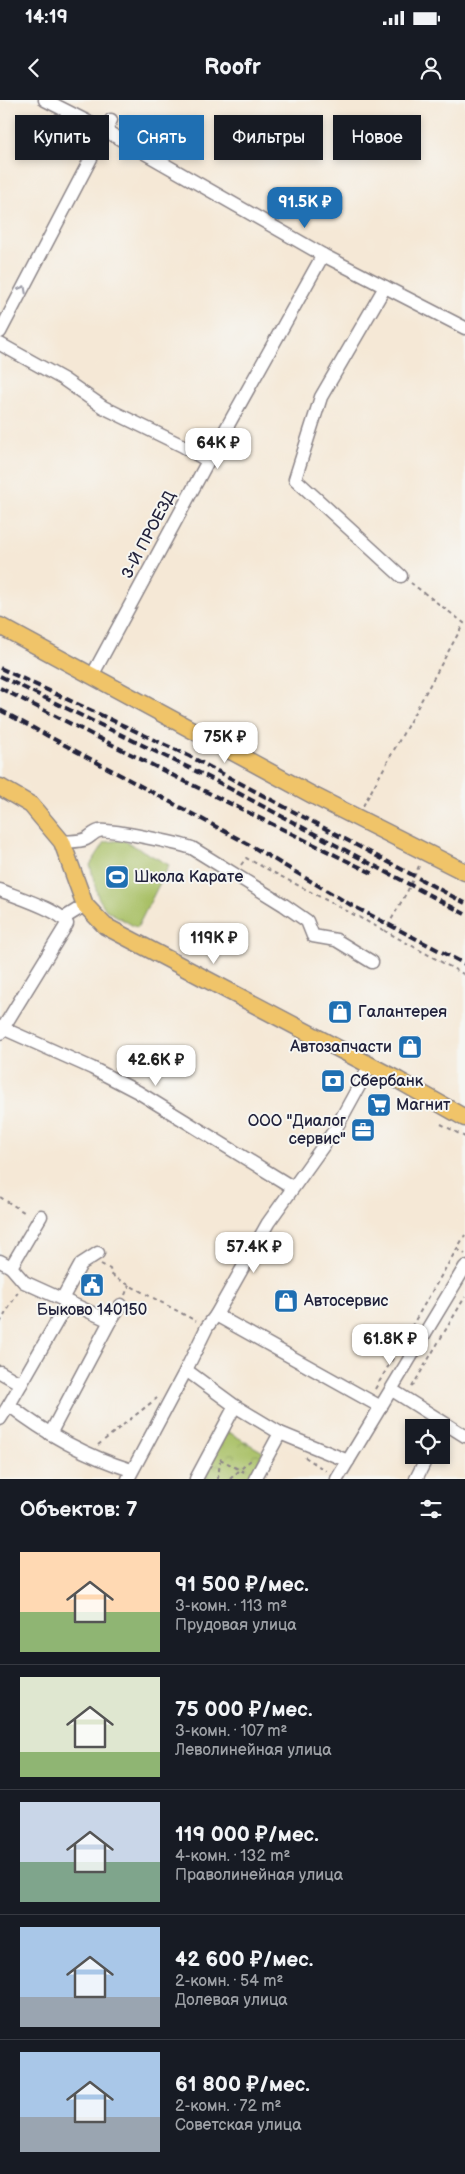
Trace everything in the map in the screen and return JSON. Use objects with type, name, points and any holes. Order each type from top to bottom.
[{"type":"main road","points":[[0,626],[357,818],[465,872]]},
{"type":"main road","points":[[0,787],[31,805],[62,842],[85,905],[105,926],[465,1118]]},
{"type":"street","points":[[45,100],[83,115]]},
{"type":"street","points":[[109,125],[323,255],[465,328]]},
{"type":"street","points":[[0,332],[91,160]]},
{"type":"street","name":"3-Й ПРОЕЗД","points":[[92,674],[323,255]]},
{"type":"street","points":[[385,287],[321,397],[295,479],[401,576]]},
{"type":"street","points":[[0,344],[63,379],[103,407],[183,446],[208,461]]},
{"type":"street","points":[[62,842],[85,840],[100,830],[178,843],[192,848],[307,921],[313,936],[336,940],[372,962]]},
{"type":"street","points":[[0,890],[38,905],[65,920]]},
{"type":"street","points":[[65,920],[85,905]]},
{"type":"street","points":[[65,920],[66,928],[1,1029],[92,1068],[138,1092],[292,1187]]},
{"type":"street","points":[[9,1405],[50,1434],[129,1475],[207,1327],[216,1315],[268,1223],[336,1128],[370,1066]]},
{"type":"street","points":[[39,1218],[5,1264],[24,1282],[110,1321]]},
{"type":"street","points":[[0,1419],[21,1384],[65,1300],[81,1264],[95,1256]]},
{"type":"street","points":[[337,1479],[343,1459],[392,1390],[465,1267]]},
{"type":"street","points":[[50,1434],[120,1305]]},
{"type":"street","points":[[216,1315],[381,1407]]},
{"type":"street","points":[[186,1370],[235,1406],[280,1433],[343,1459]]},
{"type":"street","points":[[0,1372],[21,1384]]},
{"type":"street","points":[[392,1390],[433,1419]]},
{"type":"street","points":[[196,1479],[235,1406]]},
{"type":"street","points":[[450,1429],[465,1436]]},
{"type":"street","points":[[255,1479],[280,1433]]},
{"type":"street","points":[[416,1479],[424,1464]]},
{"type":"path","points":[[357,818],[464,624],[401,576]]},
{"type":"path","points":[[386,931],[427,853]]},
{"type":"path","points":[[233,875],[246,858],[386,931],[465,975]]},
{"type":"path","points":[[441,1124],[465,1138]]},
{"type":"path","points":[[0,1198],[39,1218]]},
{"type":"path","points":[[368,1400],[465,1235]]},
{"type":"path","points":[[457,1249],[465,1254]]},
{"type":"path","points":[[95,1256],[110,1269],[111,1274],[116,1278],[207,1327]]},
{"type":"path","points":[[0,1323],[24,1282]]},
{"type":"path","points":[[406,1399],[465,1297]]},
{"type":"path","points":[[87,1453],[160,1395]]},
{"type":"path","points":[[298,1452],[329,1473],[343,1459]]},
{"type":"path","points":[[210,1453],[255,1479]]},
{"type":"green space","points":[[123,840],[169,865],[137,928],[106,910],[98,897],[90,865],[105,842]]},
{"type":"green space","points":[[227,1431],[263,1452],[250,1479],[199,1479]]},
{"type":"railway","points":[[0,668],[189,756],[465,903]]},
{"type":"railway","points":[[0,676],[210,778],[465,914]]},
{"type":"railway","points":[[0,688],[376,875]]},
{"type":"railway","points":[[0,710],[248,844],[351,905],[465,964]]},
{"type":"place","name":"Школа Карате","points":[[117,877]]},
{"type":"place","name":"Галантерея","points":[[340,1012]]},
{"type":"place","name":"Автозапчасти","points":[[410,1047]]},
{"type":"place","name":"Сбербанк","points":[[333,1081]]},
{"type":"place","name":"Магнит","points":[[379,1105]]},
{"type":"place","name":"ООО \"Диалог cервис\"","points":[[363,1130]]},
{"type":"place","name":"Быково 140150","points":[[92,1285]]},
{"type":"place","name":"Автосервис","points":[[286,1301]]}]
